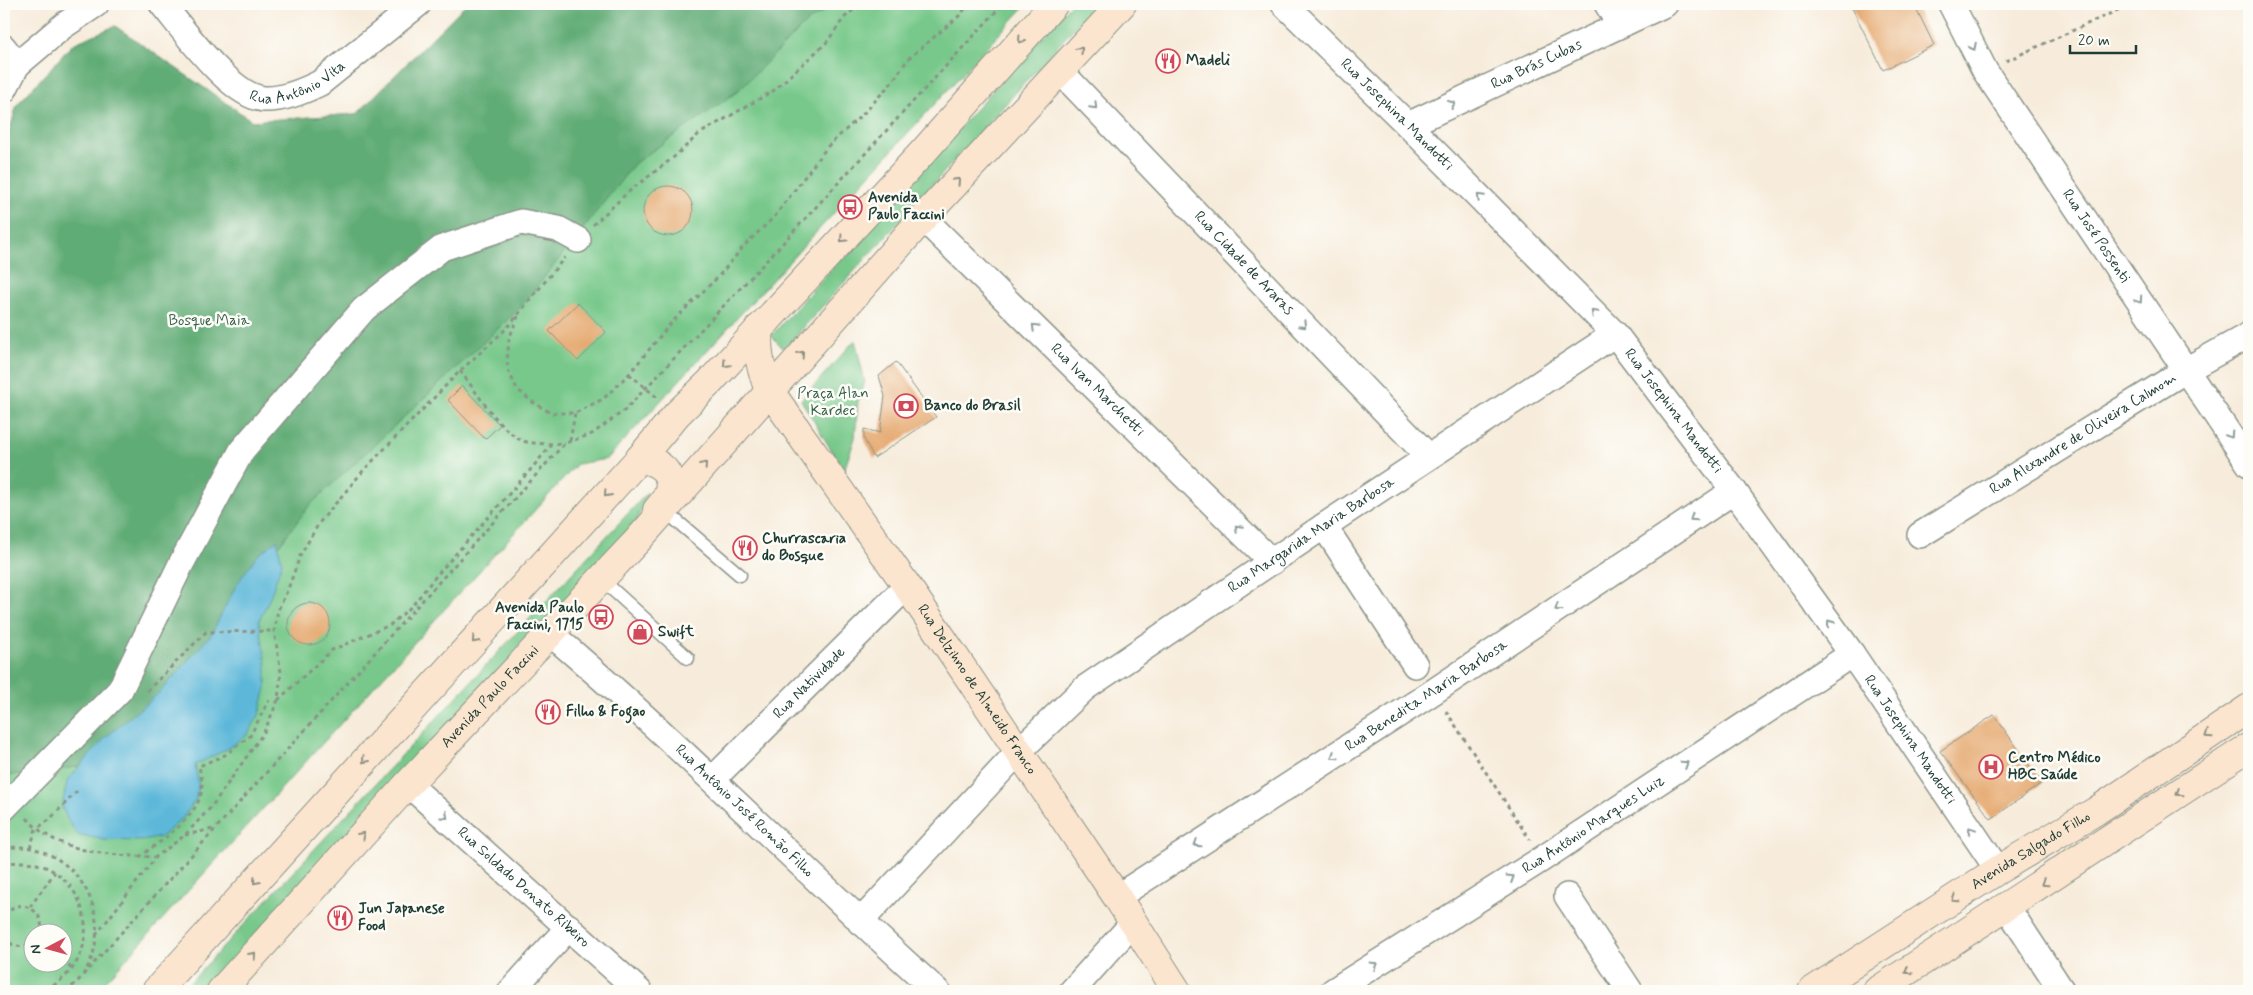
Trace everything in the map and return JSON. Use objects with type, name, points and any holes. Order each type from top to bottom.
[{"type":"main road","points":[[156,991],[640,458],[677,414],[710,382],[923,152],[1054,4]]},
{"type":"main road","name":"Avenida Paulo Faccini","points":[[221,991],[408,784],[637,541],[923,218],[1122,4]]},
{"type":"main road","name":"Rua Delzihno de Almeido Franco","points":[[759,328],[759,360],[769,390],[907,586],[1117,897],[1177,991]]},
{"type":"main road","points":[[637,541],[641,528],[666,500],[669,489],[667,473],[655,461],[640,458]]},
{"type":"main road","name":"Avenida Salgado Filho","points":[[1812,991],[1998,870],[2096,811],[2249,708]]},
{"type":"main road","points":[[1877,991],[2249,747]]},
{"type":"street","points":[[4,90],[11,56],[63,26],[96,4]]},
{"type":"street","name":"Rua Antônio Vita","points":[[162,4],[224,77],[251,95],[264,99],[307,90],[320,83],[418,4]]},
{"type":"street","name":"Rua Josephina Mandotti","points":[[1284,4],[1408,125],[1614,334],[1734,491],[1852,654],[1998,870]]},
{"type":"street","points":[[1607,4],[1620,26]]},
{"type":"street","name":"Rua Brás Cubas","points":[[1408,125],[1666,4]]},
{"type":"street","name":"Rua José Possenti","points":[[1951,4],[1985,71],[2249,464]]},
{"type":"street","name":"Rua Cidade de Araras","points":[[1060,71],[1428,456]]},
{"type":"street","name":"Rua Ivan Marchetti","points":[[923,218],[1272,562]]},
{"type":"street","points":[[8,804],[120,690],[181,564],[242,450],[364,309],[442,248],[521,222],[568,234]]},
{"type":"street","name":"Rua Margarida Maria Barbosa","points":[[860,922],[1018,752],[1086,688],[1428,456],[1614,334]]},
{"type":"street","name":"Rua Alexandre de Oliveira Calmom","points":[[1920,535],[2186,370],[2249,336]]},
{"type":"street","name":"Rua Benedita Maria Barbosa","points":[[1117,897],[1433,692],[1734,491]]},
{"type":"street","points":[[1324,526],[1415,665]]},
{"type":"street","name":"Rua Natividade","points":[[713,779],[907,586]]},
{"type":"street","name":"Rua Antônio José Romão Filho","points":[[551,634],[713,779],[860,922],[937,991]]},
{"type":"street","name":"Rua Antônio Marques Luiz","points":[[1333,991],[1542,859],[1852,654]]},
{"type":"street","name":"Rua Soldado Donato Ribeiro","points":[[408,784],[639,991]]},
{"type":"street","points":[[1567,896],[1630,991]]},
{"type":"street","points":[[2007,907],[2062,991]]},
{"type":"street","points":[[1072,991],[1133,923]]},
{"type":"street","points":[[511,991],[569,927]]},
{"type":"lane","points":[[664,510],[740,575]]},
{"type":"lane","points":[[601,579],[688,658]]},
{"type":"path","points":[[860,4],[844,18],[826,43],[773,91],[698,134],[627,193],[568,234],[519,314],[508,339],[508,370],[517,389],[550,413],[575,413],[604,399],[629,374],[671,323],[717,278],[745,245],[776,216],[828,146],[865,112],[893,82],[908,59],[959,16],[969,4]]},
{"type":"path","points":[[460,371],[502,424],[520,440],[550,444],[567,443],[592,434],[624,410],[646,388],[1002,4]]},
{"type":"path","points":[[1985,71],[2130,4]]},
{"type":"path","points":[[96,935],[156,858],[184,835],[212,806],[264,732],[278,700],[281,672],[274,631],[278,610],[288,590],[300,556],[319,523],[363,471],[460,371],[507,328],[519,314]]},
{"type":"path","points":[[629,374],[677,414]]},
{"type":"path","points":[[67,991],[366,662],[426,600],[567,443],[575,413]]},
{"type":"path","points":[[278,700],[332,650],[390,625],[412,606],[436,576],[532,468],[550,444]]},
{"type":"path","points":[[206,632],[274,631]]},
{"type":"path","points":[[1433,692],[1542,859]]},
{"type":"path","points":[[139,856],[164,839],[185,820],[198,800],[202,787],[199,766],[225,755],[250,736],[269,700]]},
{"type":"path","points":[[30,848],[36,829],[49,820],[79,789]]},
{"type":"path","points":[[8,804],[36,829],[59,843],[93,851],[156,858]]},
{"type":"path","points":[[184,835],[215,829]]},
{"type":"path","points":[[4,848],[30,848],[55,857],[76,874],[91,897],[97,924],[96,935],[94,951],[83,975]]},
{"type":"path","points":[[4,864],[13,862],[35,863],[55,872],[72,887],[82,906],[86,928],[82,949],[72,969]]},
{"type":"path","points":[[30,907],[55,872]]},
{"type":"path","points":[[4,915],[5,910],[16,906],[30,907],[42,922]]},
{"type":"path","points":[[4,937],[16,946],[22,947]]},
{"type":"path","points":[[4,945],[7,941]]},
{"type":"path","points":[[47,991],[69,972]]},
{"type":"path","points":[[39,991],[56,984]]},
{"type":"green space","points":[[469,4],[1027,4],[607,459],[577,464],[97,991],[4,991],[4,150],[17,105],[73,44],[115,26],[252,121],[357,114],[463,7]]},
{"type":"green space","name":"Bosque Maia","points":[[469,4],[834,4],[806,23],[738,91],[635,163],[520,308],[309,506],[167,693],[78,767],[4,776],[4,150],[17,105],[73,44],[115,26],[252,121],[357,114],[463,7]]},
{"type":"green space","points":[[1071,4],[1096,4],[784,349],[771,336]]},
{"type":"green space","name":"Praça Alan Kardec","points":[[855,340],[865,382],[858,402],[855,438],[844,471],[801,400]]},
{"type":"green space","points":[[648,492],[631,534],[208,991],[182,991]]},
{"type":"water","points":[[277,540],[282,563],[269,600],[259,621],[266,663],[266,688],[259,715],[247,735],[227,749],[195,765],[199,786],[196,799],[183,818],[161,837],[143,841],[104,840],[77,834],[68,821],[62,807],[67,781],[105,738],[159,693],[211,635],[237,584],[256,557]]},
{"type":"building","points":[[1850,4],[1914,4],[1934,45],[1883,70]]},
{"type":"building","points":[[663,186],[673,186],[686,193],[693,206],[693,216],[686,229],[673,236],[663,236],[654,232],[647,225],[643,216],[643,206],[647,197],[654,190]]},
{"type":"building","points":[[578,303],[606,332],[578,361],[549,331]]},
{"type":"building","name":"Banco do Brasil","points":[[896,362],[936,417],[874,458],[864,439],[864,429],[880,433],[885,396],[879,376]]},
{"type":"building","points":[[462,386],[500,425],[485,439],[448,400]]},
{"type":"building","points":[[313,603],[321,606],[327,612],[330,624],[327,636],[321,642],[305,645],[297,642],[291,636],[288,620],[291,612],[297,606]]},
{"type":"building","name":"Centro Médico HBC Saúde","points":[[1994,715],[2042,783],[1991,819],[1940,751]]},
{"type":"place","name":"Madeli","points":[[1168,61]]},
{"type":"place","name":"Avenida Paulo Faccini","points":[[850,207]]},
{"type":"place","name":"Banco do Brasil","points":[[906,406]]},
{"type":"place","name":"Churrascaria do Bosque","points":[[745,548]]},
{"type":"place","name":"Avenida Paulo Faccini, 1715","points":[[601,617]]},
{"type":"place","name":"Swift","points":[[640,632]]},
{"type":"place","name":"Filho & Fogao","points":[[548,712]]},
{"type":"place","name":"Centro Médico HBC Saúde","points":[[1991,767]]},
{"type":"place","name":"Jun Japanese Food","points":[[340,918]]}]
